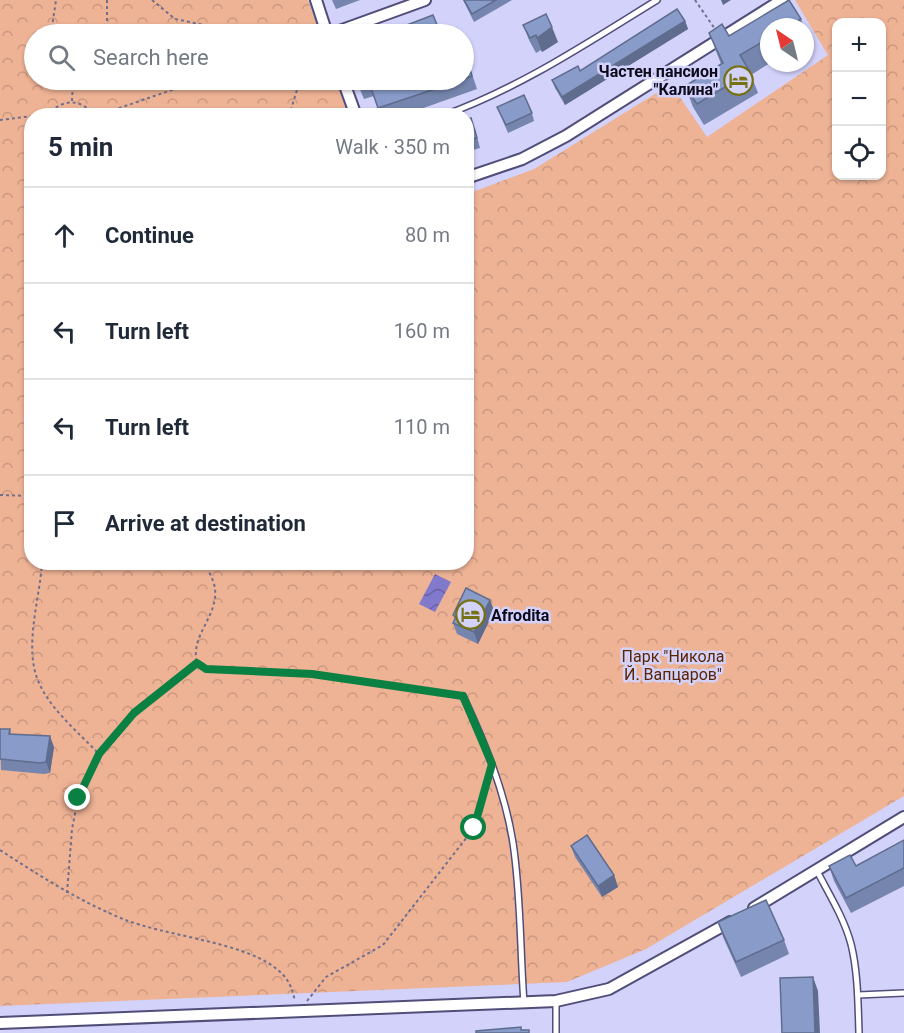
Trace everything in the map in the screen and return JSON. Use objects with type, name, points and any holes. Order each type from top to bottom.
[{"type":"street","points":[[315,0],[325,24]]},
{"type":"street","points":[[357,24],[425,0]]},
{"type":"street","points":[[474,175],[522,159],[566,136],[782,0]]},
{"type":"street","points":[[347,90],[353,108]]},
{"type":"street","points":[[0,1023],[524,1003],[556,1000],[609,989],[631,979],[904,817]]},
{"type":"lane","points":[[463,108],[544,70],[657,0]]},
{"type":"lane","points":[[463,696],[492,764],[503,797],[513,843],[524,1003]]},
{"type":"lane","points":[[816,871],[840,915],[851,943],[858,995],[859,1033]]},
{"type":"lane","points":[[858,995],[904,993]]},
{"type":"lane","points":[[556,1000],[556,1033]]},
{"type":"path","points":[[52,24],[56,0]]},
{"type":"path","points":[[106,0],[107,24]]},
{"type":"path","points":[[152,0],[175,19],[199,24]]},
{"type":"path","points":[[695,0],[722,39]]},
{"type":"path","points":[[72,101],[73,90]]},
{"type":"path","points":[[119,108],[172,90]]},
{"type":"path","points":[[291,108],[297,90]]},
{"type":"path","points":[[54,108],[58,104],[72,101],[81,103],[86,108]]},
{"type":"path","points":[[0,120],[24,117]]},
{"type":"path","points":[[0,495],[24,496]]},
{"type":"path","points":[[41,570],[33,657],[39,683],[58,710],[99,754]]},
{"type":"path","points":[[207,570],[215,590],[213,609],[194,650],[197,663],[206,669],[312,674],[463,696]]},
{"type":"path","points":[[67,893],[72,829],[78,798],[99,754],[134,713],[197,663]]},
{"type":"path","points":[[298,1012],[326,977],[383,945],[474,828],[492,764]]},
{"type":"path","points":[[0,850],[67,893],[123,919],[177,936],[249,954],[274,966],[290,981],[298,1012]]},
{"type":"green space","name":"Парк \"Никола Й. Вапцаров\"","points":[[0,0],[308,0],[316,24],[24,24],[24,90],[339,90],[346,108],[24,108],[24,570],[474,570],[474,191],[534,169],[671,84],[707,137],[803,72],[814,72],[814,64],[828,55],[814,32],[814,18],[806,18],[795,0],[904,0],[904,796],[646,949],[567,982],[0,1006]]},
{"type":"water","points":[[435,574],[451,582],[435,612],[419,604]]},
{"type":"building","points":[[464,0],[496,0],[472,14]]},
{"type":"building","points":[[789,0],[800,18],[760,18],[760,43],[740,55],[750,72],[697,104],[685,86],[723,63],[709,33],[722,24],[729,36]]},
{"type":"building","points":[[677,9],[685,21],[562,97],[552,80],[578,66],[580,71]]},
{"type":"building","points":[[546,14],[552,27],[537,38],[536,35],[530,38],[523,25]]},
{"type":"building","points":[[433,15],[437,24],[410,24]]},
{"type":"building","points":[[372,90],[432,90],[378,108]]},
{"type":"building","points":[[524,95],[532,113],[506,125],[497,107]]},
{"type":"building","points":[[466,588],[490,600],[474,632],[453,623],[456,617],[453,615]]},
{"type":"building","points":[[0,729],[10,729],[9,734],[50,736],[46,762],[0,759]]},
{"type":"building","points":[[587,835],[614,875],[598,886],[571,846]]},
{"type":"building","points":[[904,840],[904,868],[846,898],[829,866],[850,855],[856,866]]},
{"type":"building","points":[[766,900],[784,940],[736,962],[718,922]]},
{"type":"building","points":[[813,977],[815,1033],[782,1033],[780,978]]},
{"type":"building","points":[[521,1027],[521,1030],[529,1030],[529,1033],[476,1033],[476,1031]]},
{"type":"place","name":"Частен пансион \"Калина\"","points":[[739,80]]},
{"type":"place","name":"Afrodita","points":[[470,615]]},
{"type":"route","points":[[78,798],[99,754],[134,713],[197,663],[206,669],[312,674],[463,696],[492,764],[474,828]]}]
